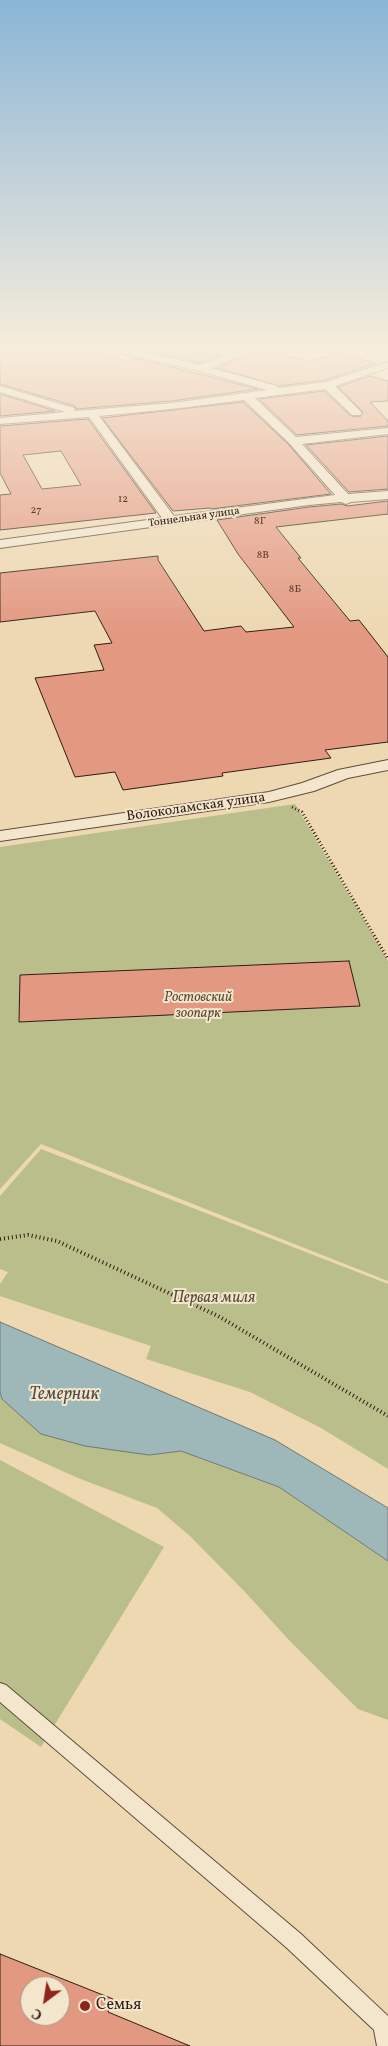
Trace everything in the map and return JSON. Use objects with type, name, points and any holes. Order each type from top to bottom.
[{"type":"street","points":[[111,443],[170,520]]},
{"type":"street","points":[[295,443],[346,500]]},
{"type":"street","name":"Тоннельная улица","points":[[0,544],[120,529],[170,520],[309,501],[346,500],[388,495]]},
{"type":"street","name":"Волоколамская улица","points":[[0,836],[269,797],[308,787],[344,774],[388,765]]},
{"type":"lane","points":[[0,1691],[294,1941],[383,2025],[388,2046]]},
{"type":"path","points":[[269,797],[302,812],[388,959]]},
{"type":"path","points":[[0,1239],[20,1235],[38,1236],[64,1244],[218,1316],[388,1416]]},
{"type":"green space","name":"Ростовский зоопарк","points":[[295,804],[388,961],[388,1281],[41,1144],[0,1189],[0,847]]},
{"type":"green space","name":"Первая миля","points":[[41,1149],[388,1284],[388,1469],[321,1428],[250,1392],[146,1359],[151,1346],[0,1296],[0,1284],[8,1272],[0,1269],[0,1196]]},
{"type":"green space","points":[[0,1392],[2,1400],[148,1455],[181,1451],[279,1487],[388,1561],[388,1720],[358,1709],[190,1536],[157,1508],[78,1478],[0,1443]]},
{"type":"green space","points":[[0,1460],[164,1547],[41,1747],[0,1719]]},
{"type":"water","name":"Темерник","points":[[0,1322],[275,1440],[388,1508],[388,1561],[279,1487],[181,1451],[149,1455],[85,1446],[41,1434],[2,1399],[0,1392]]},
{"type":"building","points":[[0,443],[106,443],[156,513],[0,530],[0,495],[11,494],[0,473]],"holes":[[[61,451],[81,485],[42,489],[23,455]]]},
{"type":"building","points":[[121,443],[287,443],[331,494],[211,509],[173,511]]},
{"type":"building","points":[[388,443],[388,489],[349,492],[306,445]]},
{"type":"building","points":[[388,501],[388,514],[276,527],[301,558],[298,558],[350,621],[359,620],[388,657],[388,742],[325,750],[331,758],[222,773],[223,776],[123,790],[115,772],[75,777],[35,678],[104,670],[94,645],[112,643],[95,611],[0,622],[0,573],[158,556],[158,560],[204,631],[241,626],[246,632],[294,627],[238,554],[217,520],[309,507],[341,504],[347,506]]},
{"type":"building","points":[[349,961],[360,1006],[19,1022],[20,975]]},
{"type":"building","name":"Семья","points":[[0,1954],[55,1976],[20,1976],[20,2026],[70,2026],[70,1982],[113,1999],[108,2012],[190,2046],[0,2046]]},
{"type":"place","name":"Семья","points":[[85,2006]]}]
